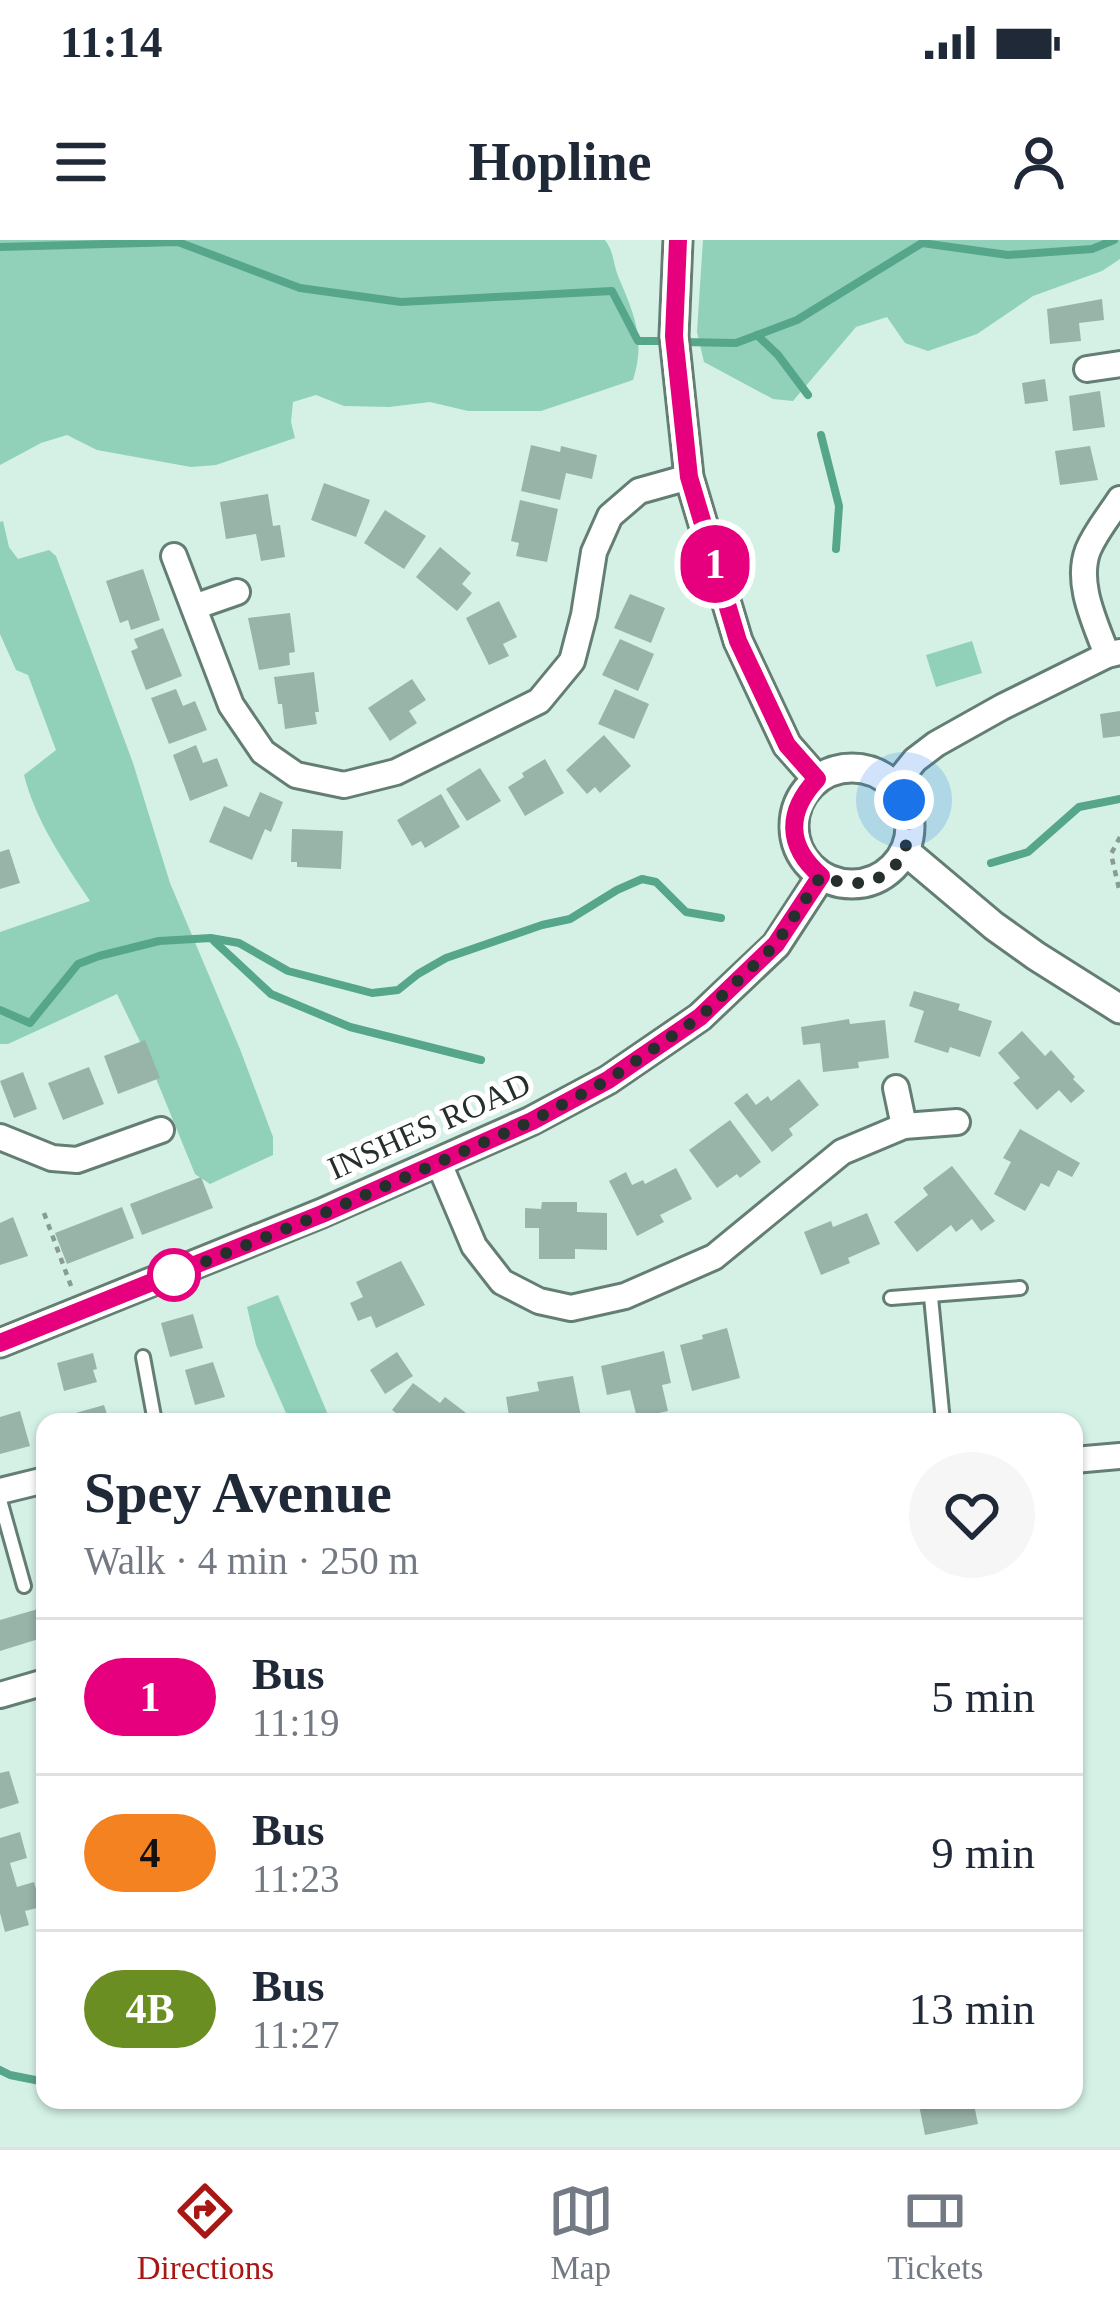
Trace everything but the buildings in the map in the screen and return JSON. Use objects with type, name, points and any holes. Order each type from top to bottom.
[{"type":"street","points":[[678,240],[674,336],[689,477],[738,641],[787,745],[817,779]]},
{"type":"street","points":[[1087,370],[1120,364]]},
{"type":"street","points":[[174,556],[231,705],[262,752],[296,775],[344,785],[396,772],[539,701],[572,662],[594,552],[610,516],[639,491],[689,477]]},
{"type":"street","points":[[895,786],[936,743],[1114,654],[1087,599],[1085,556],[1120,499]]},
{"type":"street","points":[[194,607],[237,592]]},
{"type":"street","points":[[865,769],[895,786],[904,800],[910,817],[905,851],[878,879],[839,884],[806,863],[797,847],[796,810],[817,779],[832,771],[865,769]]},
{"type":"street","points":[[905,851],[994,926],[1120,1009]]},
{"type":"street","name":"INSHES ROAD","points":[[0,1343],[322,1214],[532,1121],[608,1080],[700,1017],[776,944],[821,876]]},
{"type":"street","points":[[896,1088],[904,1126]]},
{"type":"street","points":[[438,1161],[474,1246],[502,1282],[539,1300],[571,1308],[625,1297],[714,1257],[842,1152],[904,1126],[957,1122]]},
{"type":"street","points":[[1,1141],[52,1158],[76,1160],[161,1130]]},
{"type":"street","points":[[1083,1459],[1120,1456]]},
{"type":"street","points":[[0,1495],[36,1483]]},
{"type":"street","points":[[0,1695],[36,1685]]},
{"type":"lane","points":[[891,1298],[1020,1288]]},
{"type":"lane","points":[[931,1297],[942,1413]]},
{"type":"lane","points":[[143,1357],[152,1413]]},
{"type":"lane","points":[[0,1495],[24,1586]]},
{"type":"lane","points":[[0,1570],[19,1565]]},
{"type":"path","points":[[1120,837],[1112,854],[1120,893]]},
{"type":"path","points":[[44,1213],[75,1297]]},
{"type":"green space","points":[[0,240],[605,240],[636,327],[637,365],[633,380],[541,411],[468,411],[430,402],[344,406],[316,395],[293,402],[295,438],[216,465],[191,467],[97,450],[67,435],[0,465]]},
{"type":"green space","points":[[703,240],[1120,240],[1120,259],[1102,271],[1033,296],[977,334],[928,351],[905,343],[887,317],[856,327],[793,401],[773,399],[704,362],[697,332]]},
{"type":"green space","points":[[3,521],[9,547],[18,559],[49,550],[56,556],[133,763],[170,883],[273,1137],[273,1155],[210,1184],[195,1174],[117,994],[0,1044],[0,932],[90,901],[43,825],[24,775],[56,750],[28,675],[16,670],[0,634]]},
{"type":"green space","points":[[972,641],[982,673],[936,687],[926,655]]},
{"type":"green space","points":[[278,1295],[327,1413],[286,1413],[256,1345],[247,1307]]},
{"type":"waterway","points":[[682,342],[736,343],[797,320],[922,243],[1008,255],[1092,249],[1114,240]]},
{"type":"waterway","points":[[0,247],[178,242],[300,288],[401,302],[612,291],[638,341],[667,341]]},
{"type":"waterway","points":[[757,335],[808,395]]},
{"type":"waterway","points":[[821,435],[839,506],[836,549]]},
{"type":"waterway","points":[[991,863],[1028,852],[1079,807],[1120,799]]},
{"type":"waterway","points":[[0,1010],[30,1023],[78,964],[159,941],[211,938],[239,943],[288,971],[372,993],[398,990],[446,958],[570,919],[642,879],[656,882],[686,912],[721,918]]},
{"type":"waterway","points":[[214,941],[271,994],[350,1027],[481,1060]]},
{"type":"waterway","points":[[0,2070],[36,2080]]},
{"type":"bus line","name":"1","points":[[0,1343],[322,1214],[532,1121],[608,1080],[700,1017],[776,944],[821,876],[806,863],[794,829],[796,810],[817,779],[787,745],[738,641],[689,477],[674,336],[678,240]]},
{"type":"route","points":[[174,1275],[170,1276],[532,1121],[654,1051],[700,1017],[776,944],[821,876],[839,884],[859,885],[894,867],[910,835],[904,800]]}]
